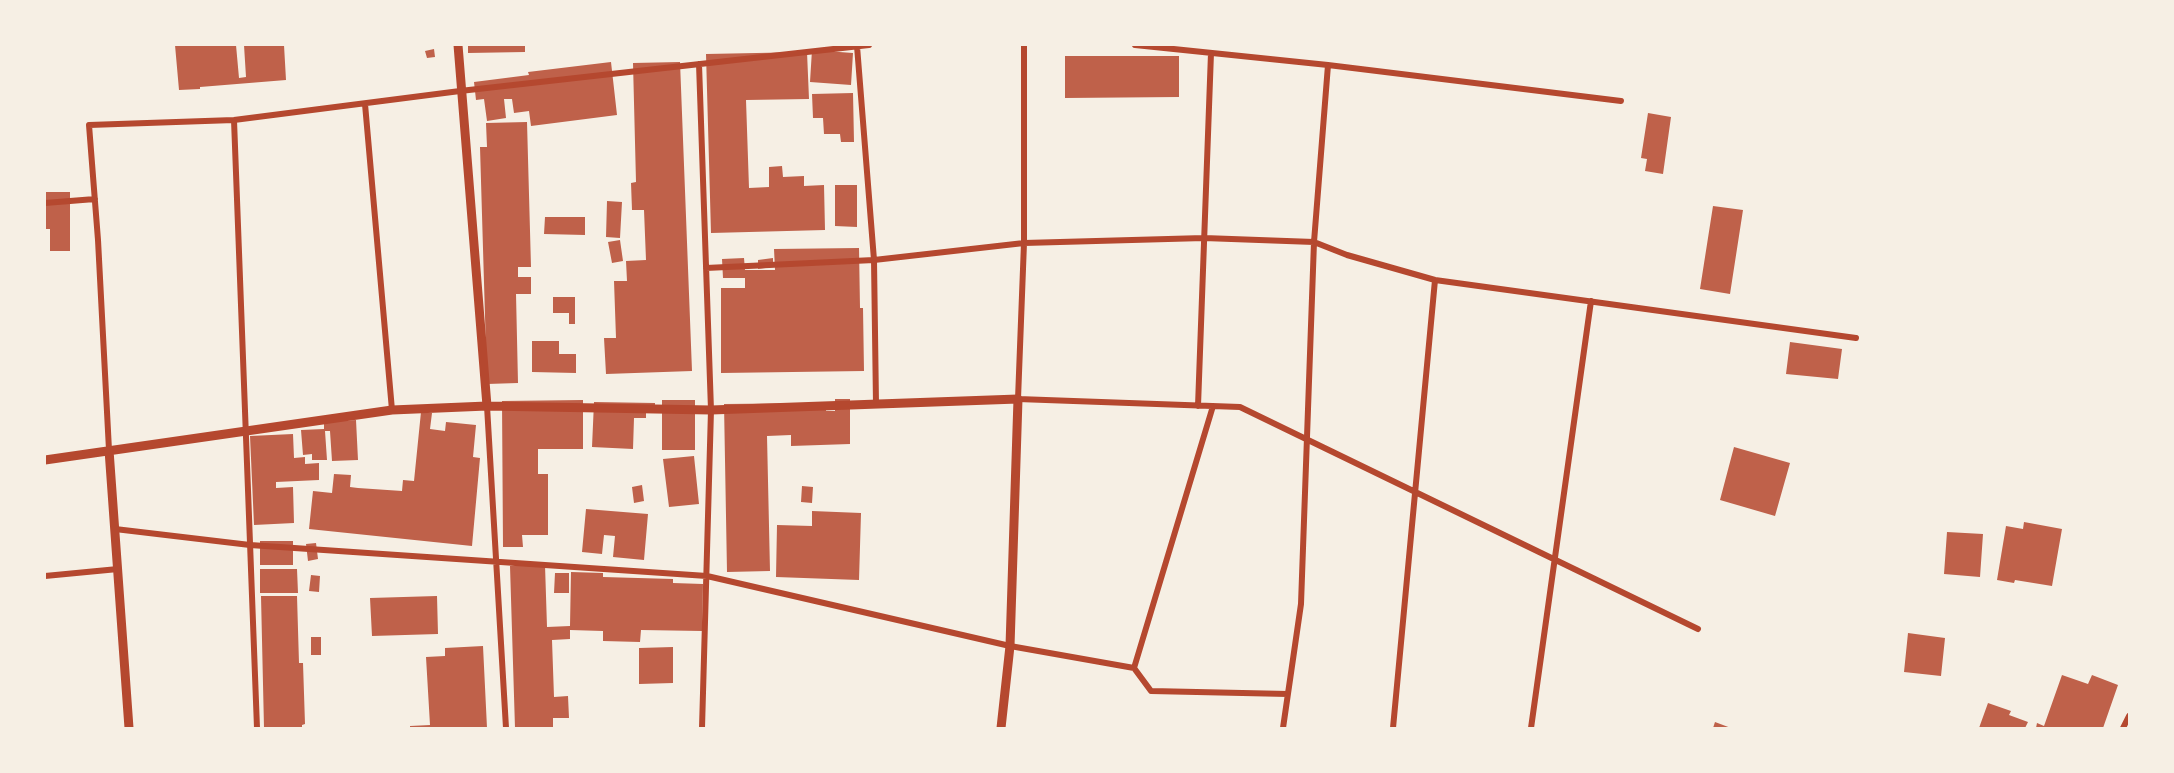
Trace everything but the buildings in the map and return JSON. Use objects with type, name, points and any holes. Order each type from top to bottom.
[{"type":"street","points":[[458,45],[487,406],[506,728]]},
{"type":"street","points":[[129,728],[89,124],[234,120],[460,91],[869,45]]},
{"type":"street","points":[[1001,728],[1010,646],[1024,243],[1024,45]]},
{"type":"street","points":[[1135,45],[1328,65],[1621,101]]},
{"type":"street","points":[[857,46],[874,260],[876,404]]},
{"type":"street","points":[[1198,406],[1211,53]]},
{"type":"street","points":[[699,64],[711,410],[702,728]]},
{"type":"street","points":[[1283,728],[1300,604],[1314,242],[1328,65]]},
{"type":"street","points":[[365,104],[392,410]]},
{"type":"street","points":[[234,120],[257,728]]},
{"type":"street","points":[[45,203],[95,199]]},
{"type":"street","points":[[706,268],[874,260],[1024,243],[1204,238],[1314,242],[1347,255],[1435,280],[1856,338]]},
{"type":"street","points":[[1393,728],[1435,280]]},
{"type":"street","points":[[1531,728],[1592,301]]},
{"type":"street","points":[[45,460],[392,410],[487,406],[711,410],[1018,399],[1240,407],[1698,629]]},
{"type":"street","points":[[1134,668],[1213,406]]},
{"type":"street","points":[[115,529],[250,545],[706,576],[1010,646],[1134,668],[1151,691],[1288,694]]},
{"type":"street","points":[[45,576],[118,569]]},
{"type":"street","points":[[2123,728],[2129,716]]}]
